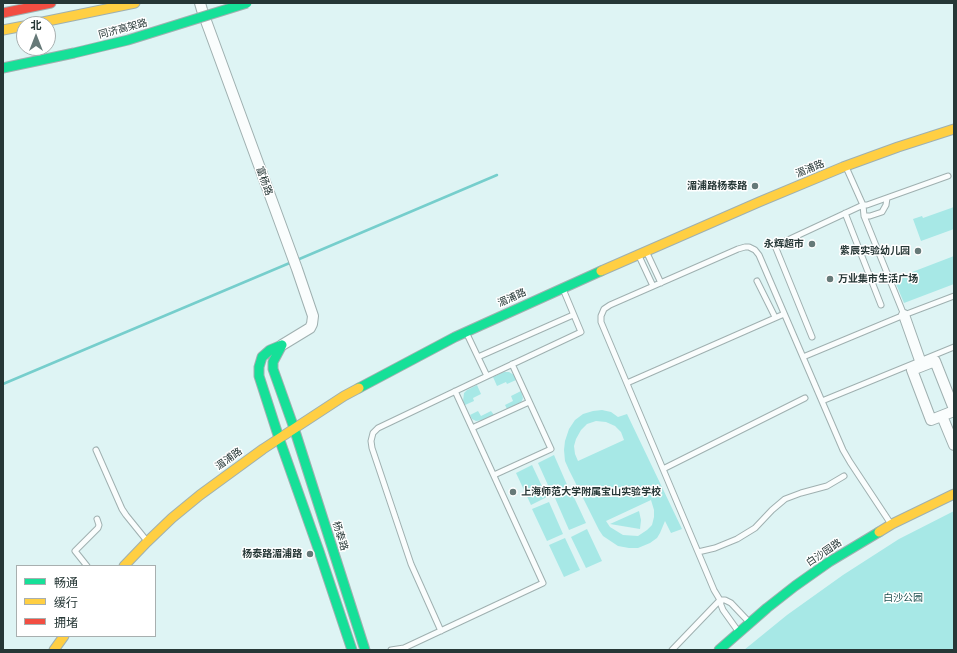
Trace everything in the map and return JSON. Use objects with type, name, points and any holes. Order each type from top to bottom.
[{"type":"main road","points":[[3,13],[51,3]]},
{"type":"main road","points":[[56,19],[135,3]]},
{"type":"main road","name":"同济高架路","points":[[3,68],[128,40],[247,3]]},
{"type":"main road","points":[[3,30],[16,28]]},
{"type":"main road","name":"湄浦路","points":[[125,565],[172,518],[200,495],[279,438],[344,396],[466,331],[759,202],[846,166],[954,129]]},
{"type":"main road","points":[[282,345],[270,350],[262,357],[258,367],[259,376],[352,650]]},
{"type":"main road","name":"杨泰路","points":[[282,345],[273,362],[273,369],[294,428],[365,650]]},
{"type":"main road","name":"白沙园路","points":[[719,650],[767,608],[836,558],[892,524],[954,494]]},
{"type":"main road","points":[[54,650],[63,637]]},
{"type":"street","name":"富杨路","points":[[200,3],[297,269],[312,316],[312,324],[310,328],[282,345]]},
{"type":"street","points":[[904,315],[921,363]]},
{"type":"street","points":[[935,361],[954,410],[931,420],[912,370],[921,363],[935,361]]},
{"type":"street","points":[[942,416],[954,445]]},
{"type":"lane","points":[[846,166],[863,205],[864,216],[904,315]]},
{"type":"lane","points":[[812,337],[775,246],[863,205],[867,206],[948,176]]},
{"type":"lane","points":[[864,216],[870,216],[882,212],[886,206],[887,198]]},
{"type":"lane","points":[[845,213],[881,305]]},
{"type":"lane","points":[[739,632],[723,610],[720,600],[714,590],[601,322],[601,316],[604,309],[653,286],[745,247],[755,250],[759,255],[804,357],[843,450],[892,524]]},
{"type":"lane","points":[[642,253],[661,283]]},
{"type":"lane","points":[[642,253],[653,286]]},
{"type":"lane","points":[[757,281],[775,318]]},
{"type":"lane","points":[[441,631],[410,564],[372,448],[371,441],[373,433],[378,428],[581,332],[562,288]]},
{"type":"lane","points":[[804,357],[904,315],[954,296]]},
{"type":"lane","points":[[627,382],[784,314]]},
{"type":"lane","points":[[478,357],[573,315]]},
{"type":"lane","points":[[466,331],[487,376]]},
{"type":"lane","points":[[822,401],[921,363],[954,347]]},
{"type":"lane","points":[[494,475],[551,449],[512,364]]},
{"type":"lane","points":[[391,650],[404,648],[543,583],[455,391]]},
{"type":"lane","points":[[663,469],[805,398]]},
{"type":"lane","points":[[472,428],[501,413],[529,402]]},
{"type":"lane","points":[[96,450],[122,509],[147,542]]},
{"type":"lane","points":[[698,552],[715,548],[737,539],[755,528],[785,499],[827,486],[844,476]]},
{"type":"lane","points":[[86,565],[75,551],[98,528],[99,525],[97,518]]},
{"type":"lane","points":[[720,600],[725,600],[731,603],[749,623]]},
{"type":"lane","points":[[672,650],[720,600]]},
{"type":"green space","points":[[954,207],[954,229],[921,241],[913,219],[922,216],[923,218]]},
{"type":"green space","points":[[954,256],[954,284],[904,303],[894,279]]},
{"type":"green space","points":[[504,372],[509,372],[514,375],[516,380],[497,386],[493,377]]},
{"type":"green space","points":[[477,385],[481,394],[473,398],[474,401],[465,405],[463,401],[464,393]]},
{"type":"green space","points":[[521,391],[523,398],[522,401],[519,404],[507,409],[505,405],[513,401],[511,396]]},
{"type":"green space","points":[[602,410],[611,412],[618,417],[627,414],[682,529],[671,533],[665,521],[657,538],[638,548],[618,546],[603,536],[569,470],[565,461],[564,450],[569,429],[575,420],[583,414]],"holes":[[[596,421],[606,422],[615,426],[621,432],[624,440],[578,461],[574,446],[576,439],[581,430],[587,424]],[[651,500],[654,510],[652,525],[638,536],[623,535],[610,527],[606,521]]]},
{"type":"green space","points":[[478,411],[481,416],[491,411],[494,415],[483,420],[476,421],[472,419],[470,415]]},
{"type":"green space","points":[[554,455],[568,487],[552,494],[538,463]]},
{"type":"green space","points":[[532,465],[547,497],[531,505],[516,473]]},
{"type":"green space","points":[[571,491],[586,523],[569,530],[555,498]]},
{"type":"green space","points":[[549,502],[563,534],[547,541],[532,509]]},
{"type":"green space","points":[[639,511],[641,520],[640,529],[610,524]]},
{"type":"green space","name":"白沙公园","points":[[954,511],[954,650],[744,650],[787,615],[843,575],[899,539]]},
{"type":"green space","points":[[587,529],[602,561],[586,568],[571,537]]},
{"type":"green space","points":[[565,538],[580,570],[564,577],[549,545]]},
{"type":"waterway","points":[[297,260],[497,175]]},
{"type":"waterway","points":[[3,384],[292,262]]},
{"type":"traffic: fast","points":[[3,68],[128,40],[247,3]]},
{"type":"traffic: fast","points":[[359,388],[455,337],[601,271]]},
{"type":"traffic: fast","points":[[282,345],[270,350],[262,357],[259,367],[259,376],[352,650]]},
{"type":"traffic: fast","points":[[282,345],[273,362],[273,369],[294,428],[365,650]]},
{"type":"traffic: fast","points":[[719,650],[767,608],[795,586],[829,562],[879,532]]},
{"type":"traffic: slow","points":[[56,19],[135,3]]},
{"type":"traffic: slow","points":[[3,30],[16,28]]},
{"type":"traffic: slow","points":[[601,271],[843,167],[954,129]]},
{"type":"traffic: slow","points":[[125,565],[172,518],[200,495],[263,449],[344,396],[359,388]]},
{"type":"traffic: slow","points":[[879,532],[892,524],[954,494]]},
{"type":"traffic: slow","points":[[54,650],[63,637]]},
{"type":"traffic: jam","points":[[3,13],[51,3]]},
{"type":"place","name":"湄浦路杨泰路","points":[[755,186]]},
{"type":"place","name":"永辉超市","points":[[812,244]]},
{"type":"place","name":"紫辰实验幼儿园","points":[[918,251]]},
{"type":"place","name":"万业集市生活广场","points":[[830,279]]},
{"type":"place","name":"上海师范大学附属宝山实验学校","points":[[513,492]]},
{"type":"place","name":"杨泰路湄浦路","points":[[310,554]]}]
